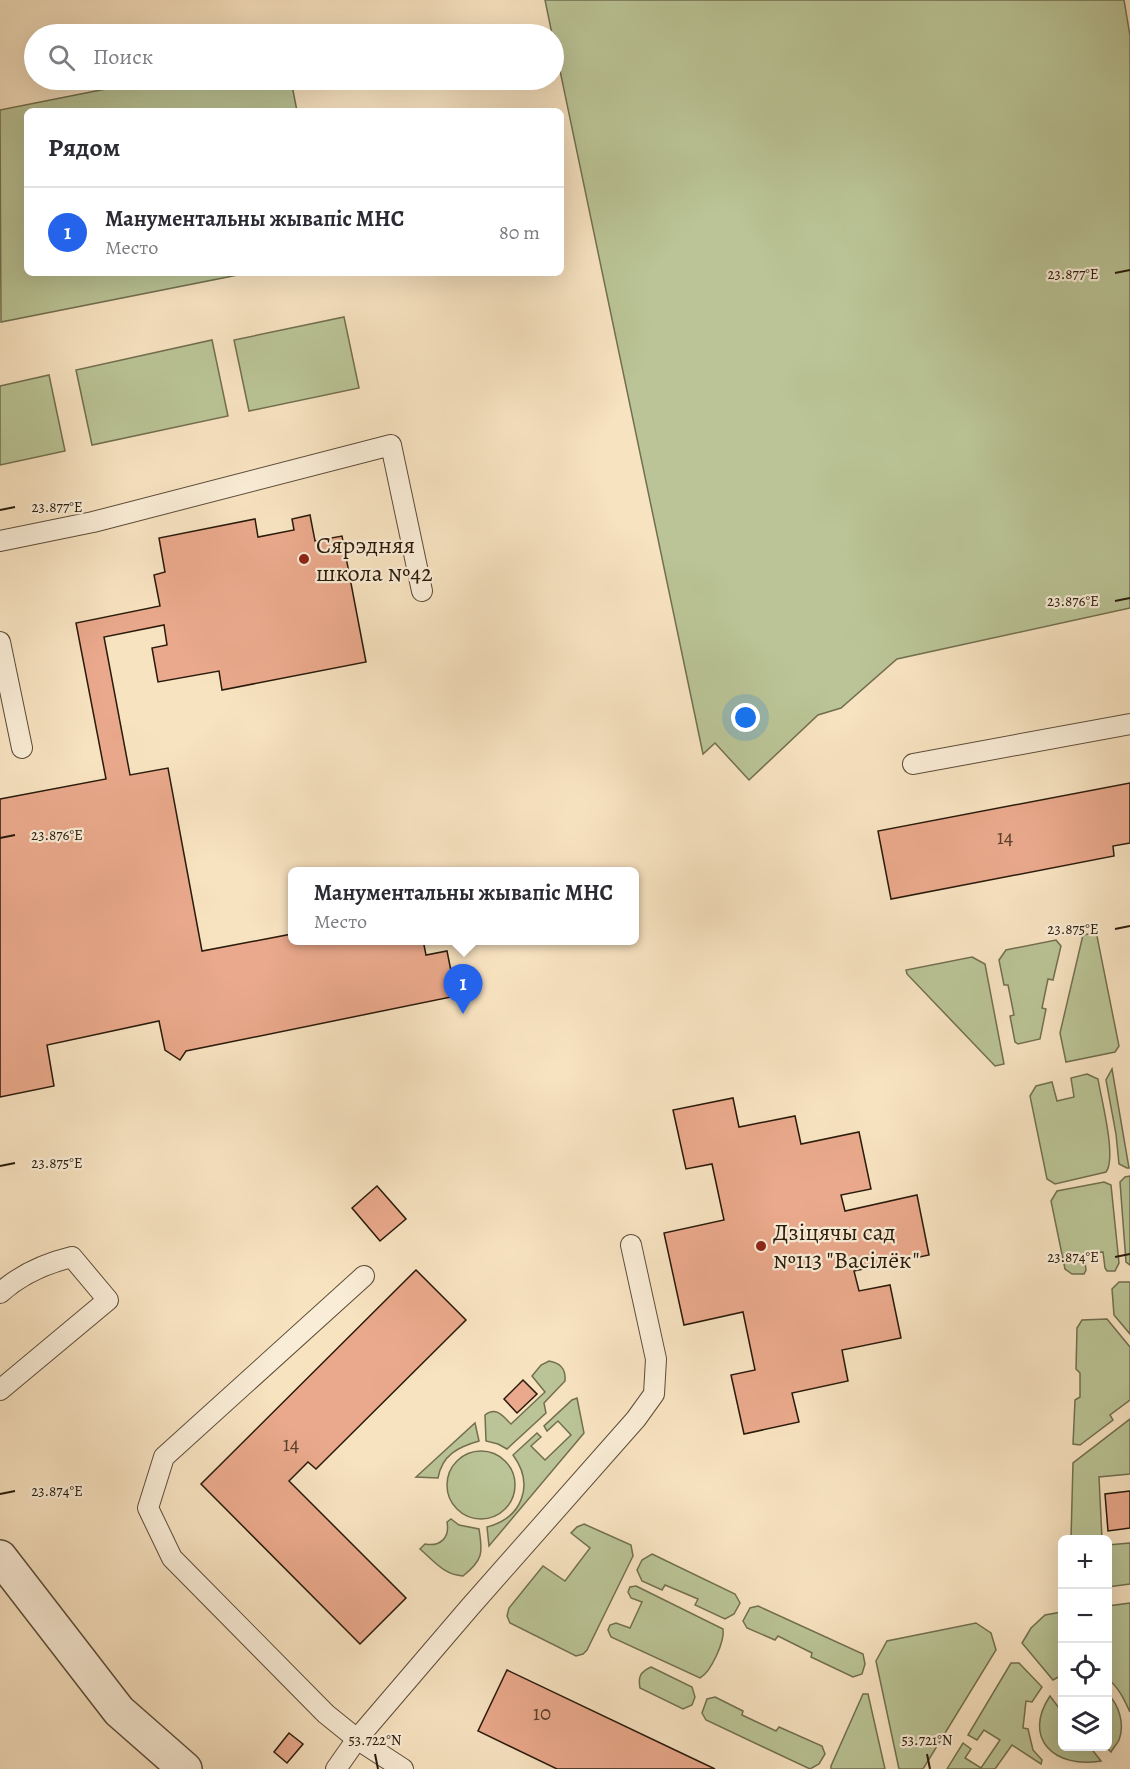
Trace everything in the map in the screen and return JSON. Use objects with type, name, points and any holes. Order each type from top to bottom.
[{"type":"street","points":[[0,1557],[119,1711],[185,1769]]},
{"type":"lane","points":[[0,541],[93,522],[392,446],[422,591]]},
{"type":"lane","points":[[0,642],[22,747]]},
{"type":"lane","points":[[913,764],[1130,724]]},
{"type":"lane","points":[[336,1769],[357,1739],[636,1419],[654,1394],[657,1359],[631,1245]]},
{"type":"lane","points":[[0,1293],[10,1284],[53,1262],[72,1257],[108,1300],[1,1386]]},
{"type":"lane","points":[[364,1276],[164,1457],[148,1508],[172,1558],[326,1714],[357,1739],[403,1769]]},
{"type":"green space","points":[[545,0],[1124,0],[1130,36],[1130,608],[897,659],[841,708],[818,715],[749,780],[715,743],[703,754],[564,90],[564,24],[550,24]]},
{"type":"green space","points":[[101,90],[293,90],[296,108],[24,108],[24,276],[233,276],[1,322],[0,110]]},
{"type":"green space","points":[[344,317],[359,388],[249,411],[234,340]]},
{"type":"green space","points":[[212,340],[228,416],[92,445],[76,370]]},
{"type":"green space","points":[[49,375],[65,451],[0,465],[0,386]]},
{"type":"green space","points":[[1094,933],[1097,936],[1119,1046],[1115,1052],[1066,1062],[1060,1033],[1083,935]]},
{"type":"green space","points":[[1056,940],[1061,946],[1053,980],[1048,979],[1042,1008],[1046,1009],[1040,1039],[1018,1044],[1015,1042],[1010,1016],[1014,1015],[1008,985],[1004,985],[999,960],[1006,950]]},
{"type":"green space","points":[[972,957],[985,964],[1004,1064],[995,1066],[907,974],[906,970]]},
{"type":"green space","points":[[1112,1069],[1129,1168],[1119,1164],[1106,1080]]},
{"type":"green space","points":[[1087,1074],[1098,1079],[1109,1141],[1109,1165],[1106,1172],[1055,1184],[1047,1179],[1030,1096],[1036,1086],[1052,1082],[1057,1101],[1074,1097],[1071,1078]]},
{"type":"green space","points":[[1130,1176],[1130,1265],[1126,1262],[1120,1182]]},
{"type":"green space","points":[[1104,1182],[1111,1185],[1119,1263],[1115,1271],[1107,1271],[1103,1252],[1084,1253],[1086,1270],[1084,1274],[1072,1274],[1065,1269],[1051,1201],[1057,1191]]},
{"type":"green space","points":[[1119,1282],[1130,1282],[1130,1334],[1114,1315],[1112,1289]]},
{"type":"green space","points":[[1107,1319],[1130,1347],[1130,1400],[1110,1415],[1113,1420],[1080,1445],[1073,1444],[1075,1400],[1080,1397],[1080,1373],[1076,1369],[1077,1328],[1082,1320]]},
{"type":"green space","points":[[549,1361],[562,1367],[565,1381],[544,1403],[546,1413],[507,1449],[486,1441],[485,1415],[489,1412],[496,1412],[511,1424],[545,1392],[532,1376],[541,1365]]},
{"type":"green space","points":[[577,1398],[584,1433],[489,1546],[487,1527],[509,1516],[521,1499],[524,1489],[520,1466],[513,1455],[537,1433],[541,1437],[531,1446],[545,1460],[571,1435],[558,1421],[547,1431],[544,1426]]},
{"type":"green space","points":[[1130,1419],[1130,1474],[1099,1477],[1102,1535],[1071,1535],[1073,1463]]},
{"type":"green space","points":[[475,1423],[479,1441],[452,1453],[443,1463],[438,1478],[416,1477]]},
{"type":"green space","points":[[481,1451],[494,1454],[505,1461],[512,1472],[515,1485],[512,1498],[505,1509],[494,1516],[481,1519],[468,1516],[457,1509],[450,1498],[447,1485],[450,1472],[457,1461],[468,1454]]},
{"type":"green space","points":[[451,1519],[459,1525],[479,1529],[480,1556],[475,1565],[463,1576],[445,1570],[420,1549],[425,1544],[435,1544],[443,1540],[447,1533],[447,1522]]},
{"type":"green space","points":[[584,1524],[631,1545],[633,1556],[587,1650],[576,1656],[510,1623],[507,1616],[509,1608],[543,1566],[565,1581],[590,1548],[571,1533]]},
{"type":"green space","points":[[1130,1543],[1130,1584],[1112,1586],[1112,1545]]},
{"type":"green space","points":[[652,1554],[735,1594],[740,1603],[734,1614],[725,1619],[695,1605],[698,1599],[665,1585],[662,1590],[642,1581],[637,1570],[642,1560]]},
{"type":"green space","points":[[636,1586],[723,1629],[722,1641],[716,1656],[709,1670],[700,1678],[611,1637],[608,1630],[610,1625],[616,1623],[630,1628],[642,1602],[631,1598],[628,1592],[630,1587]]},
{"type":"green space","points":[[1130,1603],[1130,1712],[1112,1682],[1112,1605]]},
{"type":"green space","points":[[758,1606],[863,1654],[865,1664],[862,1674],[853,1677],[811,1657],[812,1653],[778,1636],[775,1640],[747,1628],[743,1621],[750,1608]]},
{"type":"green space","points":[[1058,1613],[1058,1677],[1053,1680],[1022,1643],[1031,1628],[1045,1615]]},
{"type":"green space","points":[[976,1623],[991,1633],[996,1650],[923,1769],[899,1769],[876,1661],[887,1641]]},
{"type":"green space","points":[[1011,1663],[1019,1663],[1042,1687],[1032,1702],[1026,1701],[1023,1728],[1028,1729],[1033,1750],[1042,1760],[1041,1764],[1012,1745],[995,1769],[947,1769],[963,1743],[971,1749],[965,1758],[981,1768],[1000,1740],[984,1730],[977,1740],[968,1735]]},
{"type":"green space","points":[[651,1667],[692,1687],[695,1697],[692,1705],[683,1709],[640,1688],[641,1675]]},
{"type":"green space","points":[[863,1694],[868,1694],[885,1769],[831,1769],[831,1766]]},
{"type":"green space","points":[[1050,1696],[1058,1707],[1058,1751],[1093,1751],[1101,1761],[1069,1760],[1057,1755],[1047,1747],[1041,1737],[1042,1711]]},
{"type":"green space","points":[[715,1697],[743,1711],[742,1715],[776,1731],[779,1727],[822,1746],[825,1754],[819,1764],[810,1769],[706,1720],[702,1713],[707,1699]]},
{"type":"green space","points":[[1112,1698],[1121,1721],[1119,1740],[1112,1750]]},
{"type":"building","points":[[310,515],[315,541],[342,536],[366,662],[222,690],[219,671],[158,682],[152,648],[167,645],[164,625],[104,637],[130,775],[168,768],[202,951],[288,935],[288,945],[424,945],[426,955],[447,951],[456,996],[186,1051],[180,1060],[165,1050],[159,1021],[47,1045],[54,1086],[0,1097],[0,799],[106,779],[76,623],[160,606],[154,575],[165,572],[159,538],[255,519],[258,537],[294,530],[292,519]]},
{"type":"building","points":[[1130,783],[1130,843],[1113,846],[1114,856],[891,899],[878,831]]},
{"type":"building","points":[[733,1098],[739,1127],[795,1116],[801,1144],[859,1132],[871,1189],[841,1195],[845,1211],[917,1195],[929,1255],[854,1271],[859,1291],[890,1285],[901,1338],[842,1350],[848,1381],[792,1393],[799,1422],[744,1434],[731,1375],[755,1370],[743,1312],[684,1325],[664,1233],[724,1220],[712,1164],[686,1169],[673,1110]]},
{"type":"building","points":[[377,1186],[406,1219],[380,1241],[352,1208]]},
{"type":"building","points":[[416,1270],[466,1320],[316,1469],[308,1462],[289,1481],[406,1598],[360,1644],[201,1484]]},
{"type":"building","points":[[523,1380],[537,1394],[517,1413],[504,1399]]},
{"type":"building","points":[[1130,1491],[1130,1528],[1108,1531],[1105,1494]]},
{"type":"building","points":[[507,1670],[715,1769],[557,1769],[478,1731]]},
{"type":"building","points":[[289,1733],[303,1744],[287,1763],[274,1752]]},
{"type":"place","name":"Сярэдняя школа №42","points":[[304,559]]},
{"type":"place","name":"Манументальны жывапіс МНС","points":[[463,1014]]},
{"type":"place","name":"Дзіцячы сад №113 \"Васілёк\"","points":[[761,1246]]}]
